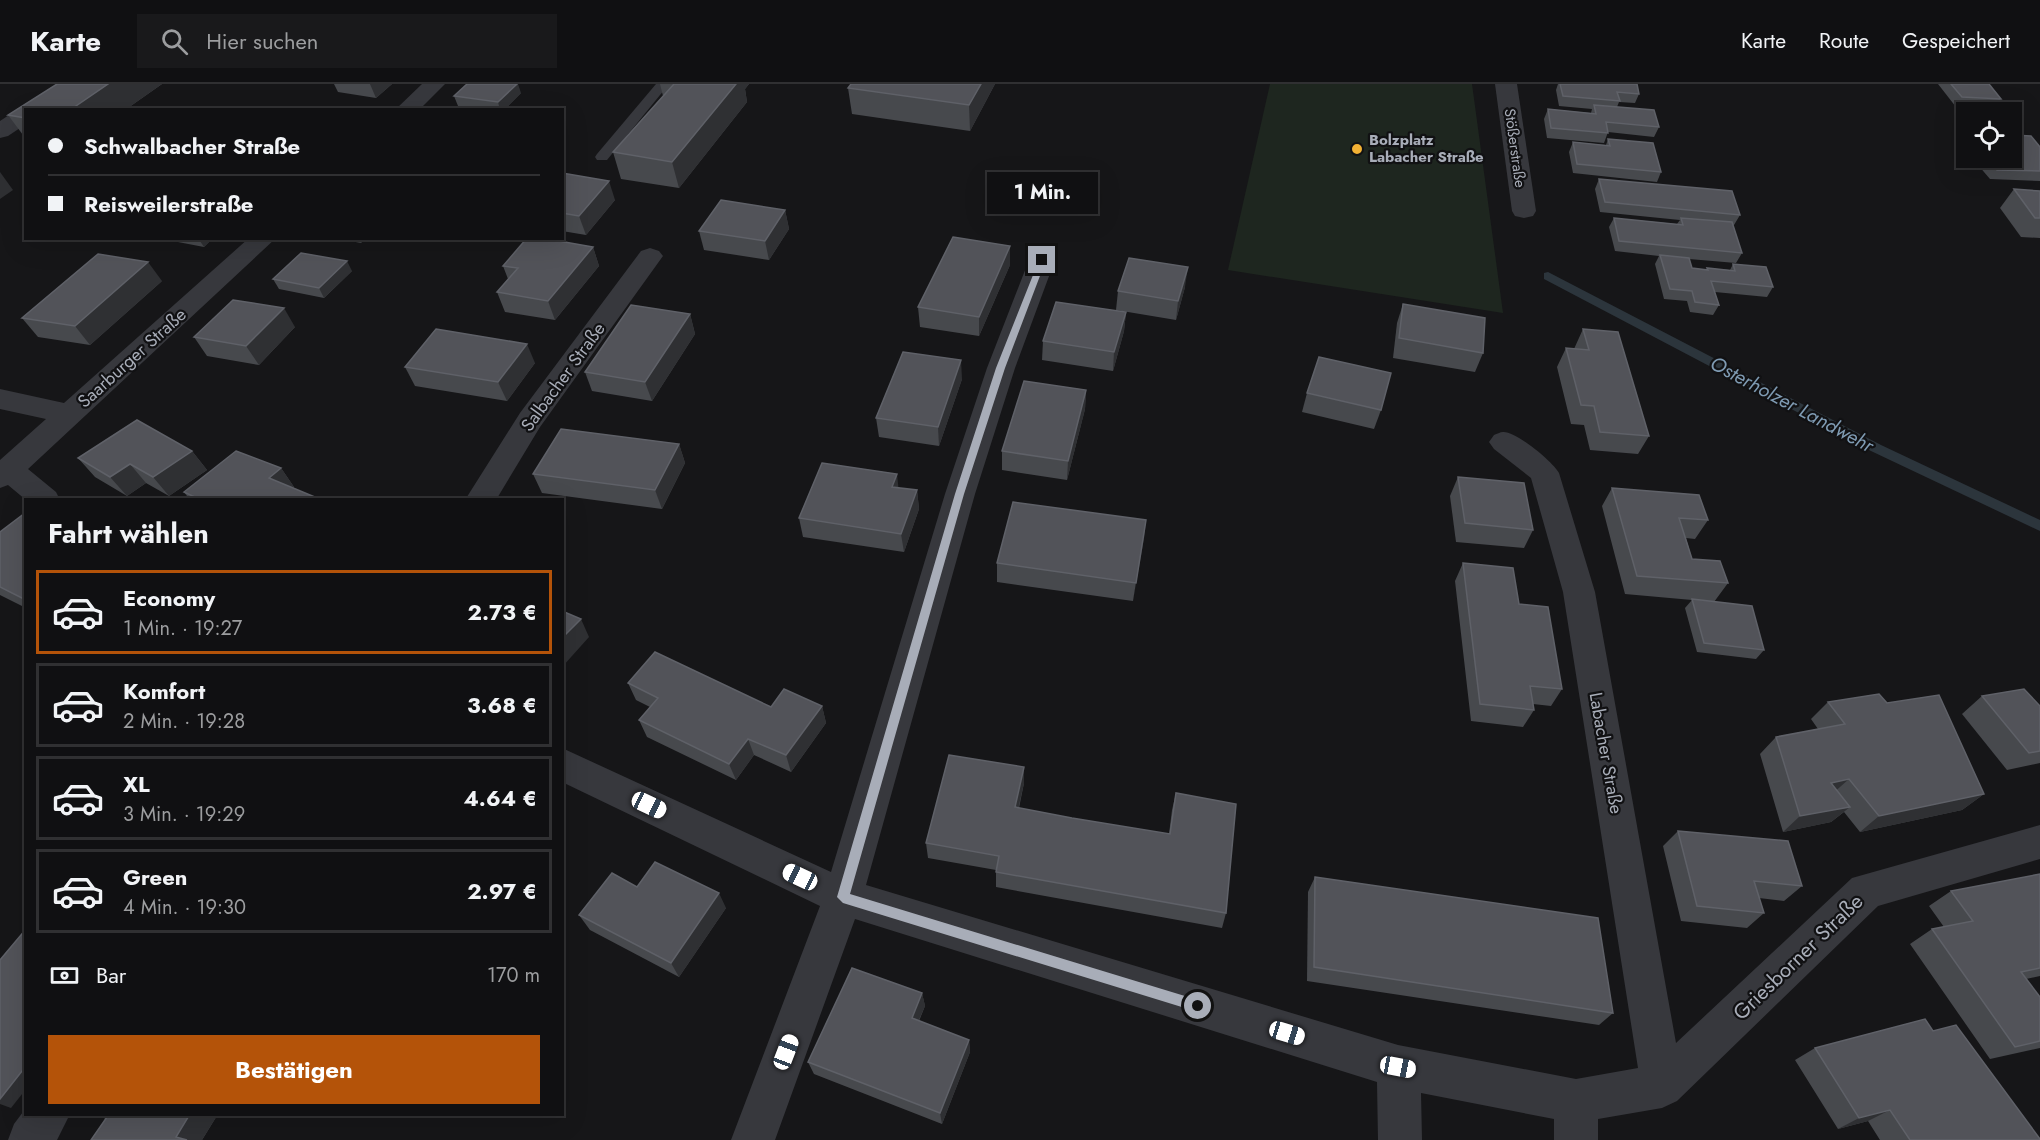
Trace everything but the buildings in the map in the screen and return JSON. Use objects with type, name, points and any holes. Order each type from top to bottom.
[{"type":"street","points":[[408,108],[434,84]]},
{"type":"street","name":"Stößerstraße","points":[[1506,84],[1524,212]]},
{"type":"street","points":[[0,131],[24,115]]},
{"type":"street","name":"Saarburger Straße","points":[[5,473],[262,240]]},
{"type":"street","name":"Salbacher Straße","points":[[481,498],[530,420],[650,256]]},
{"type":"street","points":[[753,1140],[843,897],[960,494],[1000,368],[1042,260]]},
{"type":"street","points":[[0,399],[70,414]]},
{"type":"street","name":"Labacher Straße","points":[[1504,442],[1544,473],[1579,592],[1662,1086]]},
{"type":"street","points":[[5,473],[42,498]]},
{"type":"street","points":[[564,765],[843,897],[1576,1120],[1662,1086]]},
{"type":"street","name":"Griesborner Straße","points":[[1662,1086],[1866,891],[2040,842]]},
{"type":"street","points":[[1398,1067],[1400,1140]]},
{"type":"street","points":[[30,1140],[47,1116]]},
{"type":"lane","points":[[602,157],[663,84]]},
{"type":"shaded area","points":[[1270,84],[1472,84],[1503,313],[1228,270]]},
{"type":"waterway","name":"Osterholzer Landwehr","points":[[1548,276],[1876,448],[2040,526]]},
{"type":"place","name":"Bolzplatz Labacher Straße","points":[[1357,149]]},
{"type":"route","points":[[1042,260],[1000,368],[960,494],[843,897],[1198,1006]]}]
